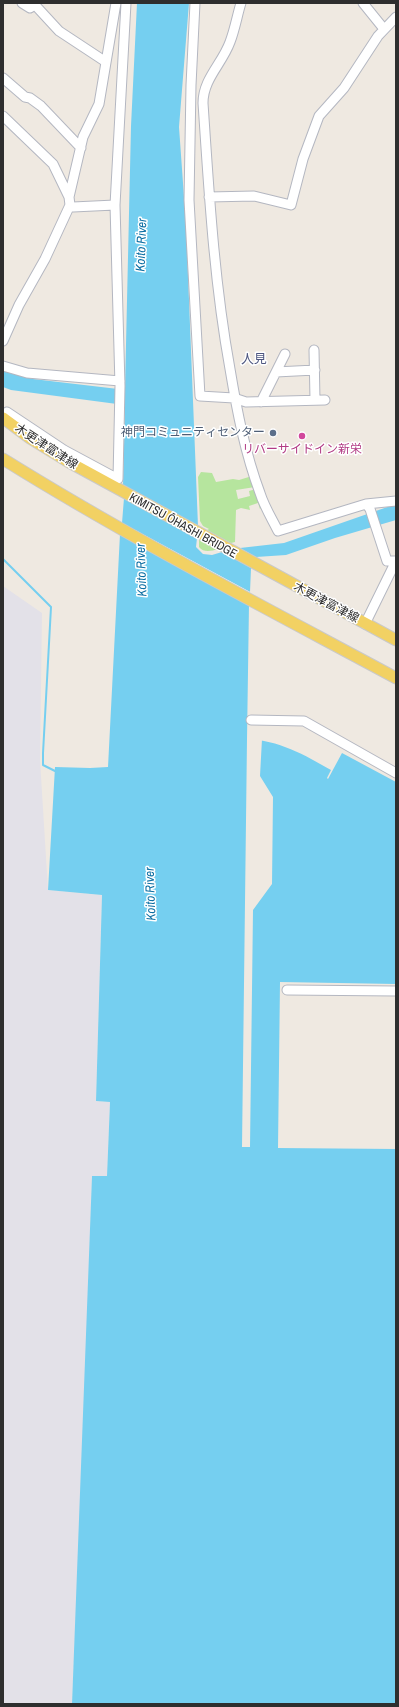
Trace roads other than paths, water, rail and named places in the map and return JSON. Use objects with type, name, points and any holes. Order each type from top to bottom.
[{"type":"main road","name":"木更津富津線","points":[[3,418],[50,450],[110,486]]},
{"type":"main road","points":[[3,459],[54,491],[396,678]]},
{"type":"main road","name":"KIMITSU ŌHASHI BRIDGE","points":[[110,486],[256,566]]},
{"type":"main road","name":"木更津富津線","points":[[256,566],[396,640]]},
{"type":"street","points":[[22,3],[30,8],[35,5],[59,31],[106,62]]},
{"type":"street","points":[[3,341],[19,305],[46,259],[70,201],[80,148],[87,128],[99,104],[116,3]]},
{"type":"street","points":[[3,418],[7,412],[64,450],[118,479],[120,384],[115,205],[126,3]]},
{"type":"street","points":[[194,3],[189,200],[200,396],[234,398],[246,402],[325,400]]},
{"type":"street","points":[[241,3],[230,42],[224,55],[209,78],[203,93],[209,197],[223,329],[234,398],[245,447],[260,494],[278,531],[368,506],[396,501]]},
{"type":"street","points":[[362,3],[384,30]]},
{"type":"street","points":[[209,197],[254,196],[292,205],[303,159],[319,116],[344,88],[378,36],[396,17]]},
{"type":"street","points":[[3,78],[25,97],[30,98],[41,106],[80,148]]},
{"type":"street","points":[[3,116],[53,164],[73,207],[115,205]]},
{"type":"street","points":[[314,350],[315,400]]},
{"type":"street","points":[[261,402],[284,354]]},
{"type":"street","points":[[3,366],[27,373],[120,384]]},
{"type":"street","points":[[276,372],[315,370]]},
{"type":"street","points":[[365,624],[396,561],[387,561],[368,506]]},
{"type":"street","points":[[251,720],[304,721],[396,772]]},
{"type":"street","points":[[287,990],[396,991]]},
{"type":"water","name":"Koito River","points":[[137,3],[189,3],[179,127],[186,225],[198,526],[123,485],[125,406],[121,405],[122,389],[125,388],[131,126]]},
{"type":"water","points":[[3,371],[33,379],[118,389],[117,404],[11,390],[3,387]]},
{"type":"water","points":[[124,498],[197,538],[196,547],[203,554],[212,555],[222,552],[251,568],[250,592],[122,523]]},
{"type":"water","points":[[396,504],[396,520],[335,538],[286,555],[256,557],[240,548],[284,543]]},
{"type":"water","name":"Koito River","points":[[120,534],[249,604],[247,739],[270,742],[291,749],[331,770],[327,778],[328,779],[342,753],[396,782],[396,984],[280,982],[278,1148],[396,1149],[396,1704],[72,1704],[92,1176],[107,1176],[110,1102],[96,1101],[102,895],[48,890],[55,767],[108,767]]},
{"type":"waterway","points":[[3,559],[51,607],[43,765],[55,771]]},
{"type":"place","name":"神門コミュニティセンター","points":[[273,433]]},
{"type":"place","name":"リバーサイドイン新栄","points":[[302,436]]},
{"type":"district","name":"人見","points":[[254,360]]}]
